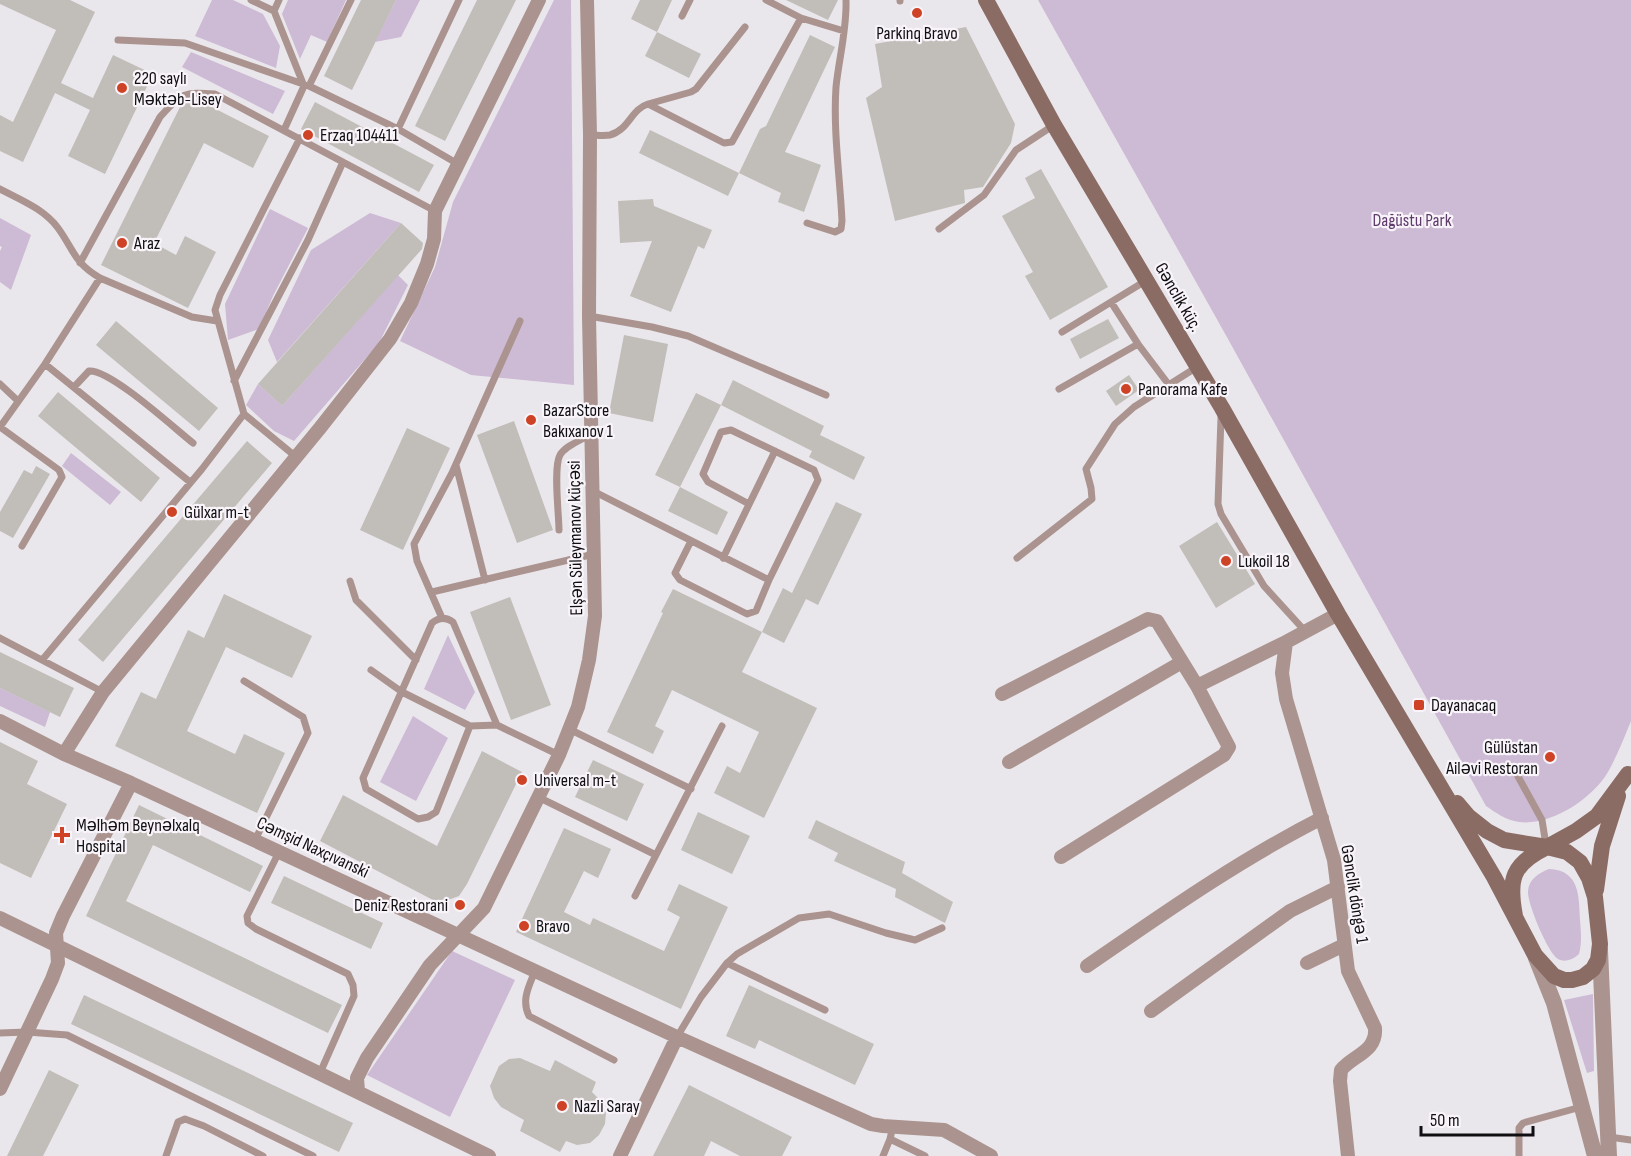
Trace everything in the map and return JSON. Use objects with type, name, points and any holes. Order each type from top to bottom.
[{"type":"main road","name":"Gənclik küç.","points":[[986,0],[1054,125],[1222,408],[1428,768]]},
{"type":"main road","points":[[1428,768],[1468,816],[1487,831],[1504,840],[1567,852],[1580,862],[1589,878],[1595,897],[1600,944],[1598,960],[1593,969],[1583,977],[1564,980],[1554,976],[1535,955],[1515,916],[1428,768]]},
{"type":"main road","points":[[1515,916],[1511,895],[1512,881],[1521,862],[1576,831],[1597,816],[1629,770]]},
{"type":"main road","points":[[1595,897],[1604,838],[1629,770]]},
{"type":"street","points":[[64,754],[103,692],[390,339],[411,303],[427,264],[434,238],[435,211],[539,0]]},
{"type":"street","name":"Elşən Süleymanov küçəsi","points":[[358,1091],[357,1078],[367,1058],[430,965],[484,908],[559,755],[580,698],[595,616],[589,316],[590,135],[587,0]]},
{"type":"street","points":[[1197,686],[1338,614]]},
{"type":"street","points":[[1002,694],[1148,619],[1157,621],[1197,686],[1229,747],[1224,755],[1061,857]]},
{"type":"street","name":"Gənclik döngə 1","points":[[1286,642],[1282,673],[1286,699],[1334,860],[1348,971],[1375,1028],[1376,1037],[1372,1045],[1341,1070],[1340,1081],[1348,1156]]},
{"type":"street","points":[[1009,762],[1182,662]]},
{"type":"street","name":"Cəmşid Naxçıvanski","points":[[0,721],[64,754],[871,1124],[892,1133],[944,1130],[991,1156]]},
{"type":"street","points":[[0,1089],[58,963],[56,933],[63,916],[131,783]]},
{"type":"street","points":[[1087,966],[1206,884],[1272,843],[1323,818]]},
{"type":"street","points":[[1150,1011],[1290,911],[1338,887]]},
{"type":"street","points":[[0,918],[489,1156]]},
{"type":"street","points":[[1600,944],[1609,1156]]},
{"type":"street","points":[[1307,963],[1344,945]]},
{"type":"street","points":[[1535,955],[1554,1003],[1595,1156]]},
{"type":"street","points":[[620,1156],[677,1037]]},
{"type":"lane","points":[[250,0],[274,11],[307,86]]},
{"type":"lane","points":[[274,11],[279,0]]},
{"type":"lane","points":[[284,130],[351,0]]},
{"type":"lane","points":[[398,129],[459,0]]},
{"type":"lane","points":[[682,16],[690,0]]},
{"type":"lane","points":[[766,0],[801,18],[844,31]]},
{"type":"lane","points":[[807,223],[835,232],[841,229],[836,88],[847,14],[846,0]]},
{"type":"lane","points":[[648,104],[724,143],[732,142],[801,18]]},
{"type":"lane","points":[[590,135],[611,135],[626,127],[634,112],[641,106],[696,89],[745,27]]},
{"type":"lane","points":[[118,40],[185,43],[307,86],[398,129],[458,164]]},
{"type":"lane","points":[[80,263],[160,117],[178,97],[186,93],[215,94],[435,211]]},
{"type":"lane","points":[[939,229],[984,195],[1016,150],[1054,125]]},
{"type":"lane","points":[[295,456],[244,414],[215,310],[220,295],[300,138]]},
{"type":"lane","points":[[234,381],[308,240],[344,162]]},
{"type":"lane","points":[[0,189],[43,212],[58,228],[80,263],[100,278],[192,317],[217,321]]},
{"type":"lane","points":[[22,546],[62,477],[59,470],[0,427],[45,364],[100,278]]},
{"type":"lane","points":[[1062,332],[1147,280]]},
{"type":"lane","points":[[1111,302],[1138,344],[1169,385]]},
{"type":"lane","points":[[589,316],[688,336],[826,394]]},
{"type":"lane","points":[[442,618],[417,561],[414,544],[456,465],[520,321]]},
{"type":"lane","points":[[1059,389],[1138,344]]},
{"type":"lane","points":[[45,364],[190,482]]},
{"type":"lane","points":[[1017,558],[1092,499],[1092,488],[1086,469],[1115,424],[1134,407],[1197,367]]},
{"type":"lane","points":[[74,387],[89,371],[96,370],[116,382],[193,444]]},
{"type":"lane","points":[[0,384],[18,401]]},
{"type":"lane","points":[[1222,408],[1218,504],[1221,514],[1264,586],[1305,631]]},
{"type":"lane","points":[[43,659],[244,414]]},
{"type":"lane","points":[[691,541],[675,573],[680,580],[747,614],[756,611],[818,480],[814,470],[731,430],[722,432],[703,474],[708,482],[749,504]]},
{"type":"lane","points":[[559,530],[557,469],[560,455],[570,446],[591,435]]},
{"type":"lane","points":[[723,558],[775,451]]},
{"type":"lane","points":[[456,465],[485,580]]},
{"type":"lane","points":[[593,491],[769,580]]},
{"type":"lane","points":[[432,592],[594,554]]},
{"type":"lane","points":[[350,580],[356,600],[416,660]]},
{"type":"lane","points":[[471,726],[436,812],[428,817],[418,819],[366,789],[363,778],[432,623],[442,618],[453,622],[497,725]]},
{"type":"lane","points":[[0,638],[103,692]]},
{"type":"lane","points":[[371,670],[402,692],[471,726],[497,725],[559,755]]},
{"type":"lane","points":[[244,681],[303,717],[308,732],[255,840]]},
{"type":"lane","points":[[635,896],[722,726]]},
{"type":"lane","points":[[569,729],[691,789]]},
{"type":"lane","points":[[1515,771],[1542,820],[1547,847]]},
{"type":"lane","points":[[538,797],[656,855]]},
{"type":"lane","points":[[279,852],[248,916],[248,923],[348,974],[353,985],[354,996],[320,1073]]},
{"type":"lane","points":[[677,1037],[700,997],[727,963],[737,954],[780,927],[799,918],[829,914],[915,940],[942,928]]},
{"type":"lane","points":[[727,963],[825,1010]]},
{"type":"lane","points":[[535,971],[525,996],[524,1007],[529,1016],[614,1060]]},
{"type":"lane","points":[[0,1034],[27,1032],[67,1035],[309,1152],[313,1156]]},
{"type":"lane","points":[[1519,1156],[1519,1128],[1523,1123],[1583,1107]]},
{"type":"lane","points":[[166,1156],[178,1122],[185,1119],[263,1156]]},
{"type":"lane","points":[[883,1156],[892,1133],[925,1156]]},
{"type":"lane","points":[[1609,1137],[1631,1140]]},
{"type":"green space","points":[[212,0],[233,0],[263,14],[280,46],[276,68],[195,36]]},
{"type":"green space","points":[[288,0],[346,0],[327,42],[311,35],[300,59],[282,14]]},
{"type":"green space","points":[[396,0],[420,0],[401,37],[375,42]]},
{"type":"green space","points":[[554,0],[571,0],[574,385],[471,375],[400,341],[435,267],[453,202]]},
{"type":"green space","name":"Dağüstu Park","points":[[1038,0],[1631,0],[1631,721],[1608,772],[1592,792],[1570,809],[1544,820],[1519,822],[1505,818],[1486,806]]},
{"type":"green space","points":[[191,52],[285,91],[273,114],[182,67]]},
{"type":"green space","points":[[270,209],[308,228],[273,296],[259,329],[228,340],[225,304]]},
{"type":"green space","points":[[370,213],[401,223],[277,362],[268,340],[311,250]]},
{"type":"green space","points":[[0,218],[31,235],[11,290],[0,282],[2,247],[0,246]]},
{"type":"green space","points":[[398,275],[408,285],[379,343],[294,441],[274,431],[246,405],[258,384],[282,406]]},
{"type":"green space","points":[[71,453],[121,492],[110,505],[62,466]]},
{"type":"green space","points":[[448,635],[475,692],[465,710],[424,689]]},
{"type":"green space","points":[[0,688],[50,712],[45,727],[0,706]]},
{"type":"green space","points":[[413,716],[448,738],[416,801],[380,782]]},
{"type":"green space","points":[[1549,869],[1567,874],[1576,886],[1581,942],[1579,954],[1572,959],[1561,960],[1554,955],[1531,906],[1528,891],[1532,880]]},
{"type":"green space","points":[[452,951],[515,980],[450,1117],[367,1075]]},
{"type":"green space","points":[[1593,994],[1594,1071],[1587,1073],[1564,1000]]},
{"type":"building","name":"220 saylı Məktəb-Lisey","points":[[0,0],[70,0],[95,12],[61,83],[93,98],[113,55],[153,74],[105,174],[68,156],[90,110],[55,93],[23,162],[0,151],[0,115],[13,122],[56,30],[0,4]]},
{"type":"building","points":[[361,0],[396,0],[352,90],[324,76]]},
{"type":"building","points":[[477,0],[516,0],[445,141],[415,126]]},
{"type":"building","points":[[640,0],[672,0],[657,32],[631,19]]},
{"type":"building","points":[[786,0],[838,0],[828,20]]},
{"type":"building","points":[[966,27],[1015,124],[1011,143],[983,187],[964,190],[965,203],[895,221],[866,98],[882,87],[875,44]]},
{"type":"building","points":[[657,32],[701,54],[689,78],[645,56]]},
{"type":"building","points":[[810,35],[835,47],[785,152],[821,165],[804,212],[778,202],[781,193],[739,173],[760,129],[766,126]]},
{"type":"building","points":[[196,99],[269,136],[253,168],[204,143],[154,243],[176,255],[185,236],[216,252],[188,308],[101,265],[182,103]]},
{"type":"building","points":[[315,102],[434,165],[419,192],[301,129]]},
{"type":"building","points":[[650,130],[739,173],[728,196],[639,153]]},
{"type":"building","points":[[1041,169],[1108,287],[1050,320],[1025,276],[1033,272],[1002,216],[1035,198],[1025,178]]},
{"type":"building","points":[[653,199],[654,206],[712,230],[704,249],[698,246],[671,312],[630,296],[652,241],[620,243],[618,201]]},
{"type":"building","points":[[401,223],[423,243],[422,249],[282,406],[258,384]]},
{"type":"building","points":[[1108,319],[1119,338],[1080,359],[1070,339]]},
{"type":"building","points":[[116,321],[218,408],[199,431],[96,345]]},
{"type":"building","points":[[624,335],[668,344],[653,422],[609,413]]},
{"type":"building","points":[[1129,375],[1139,390],[1116,406],[1106,391]]},
{"type":"building","points":[[733,380],[824,426],[820,435],[865,457],[854,480],[809,457],[812,451],[721,405]]},
{"type":"building","points":[[58,392],[160,478],[141,502],[38,416]]},
{"type":"building","points":[[696,393],[721,405],[680,487],[655,475]]},
{"type":"building","points":[[514,421],[553,530],[517,543],[477,435]]},
{"type":"building","points":[[407,428],[450,448],[403,550],[360,530]]},
{"type":"building","points":[[247,441],[272,463],[103,662],[78,640]]},
{"type":"building","points":[[36,466],[50,474],[13,538],[0,531],[0,512],[24,470],[32,474]]},
{"type":"building","points":[[680,487],[728,512],[717,535],[668,511]]},
{"type":"building","points":[[836,502],[862,514],[818,605],[806,599],[784,643],[762,632],[783,588],[792,593]]},
{"type":"building","points":[[1217,522],[1255,584],[1216,608],[1179,546]]},
{"type":"building","points":[[673,589],[762,632],[742,672],[817,708],[764,818],[714,793],[727,766],[740,773],[759,732],[672,690],[655,726],[664,731],[653,754],[607,732]]},
{"type":"building","points":[[224,594],[312,636],[292,678],[226,647],[187,731],[235,754],[244,734],[285,753],[257,813],[115,746],[141,692],[156,699],[188,630],[204,638]]},
{"type":"building","points":[[510,597],[551,705],[511,720],[470,612]]},
{"type":"building","points":[[0,652],[74,688],[60,717],[0,688]]},
{"type":"building","points":[[0,742],[38,761],[27,784],[67,804],[31,878],[0,863]]},
{"type":"building","points":[[482,751],[522,772],[459,896],[448,900],[433,900],[320,841],[343,795],[437,846]]},
{"type":"building","points":[[593,760],[644,784],[627,821],[575,797]]},
{"type":"building","points":[[139,805],[263,866],[250,892],[153,845],[126,901],[342,1005],[328,1033],[86,916]]},
{"type":"building","points":[[698,812],[750,836],[732,874],[681,850]]},
{"type":"building","points":[[816,820],[905,862],[902,873],[953,902],[945,923],[895,897],[896,889],[834,861],[838,853],[808,838]]},
{"type":"building","points":[[564,828],[611,849],[598,878],[584,871],[564,912],[590,925],[593,918],[664,951],[680,917],[667,910],[679,884],[728,907],[681,1009],[516,932]]},
{"type":"building","points":[[284,876],[383,923],[371,949],[271,903]]},
{"type":"building","points":[[749,985],[874,1044],[855,1085],[759,1040],[755,1049],[726,1036]]},
{"type":"building","points":[[84,995],[353,1123],[339,1152],[71,1024]]},
{"type":"building","points":[[520,1058],[550,1071],[555,1060],[596,1082],[592,1092],[601,1101],[606,1112],[605,1124],[599,1135],[590,1143],[577,1145],[566,1141],[560,1152],[520,1131],[524,1120],[501,1107],[494,1098],[490,1086],[499,1066],[509,1059]]},
{"type":"building","points":[[49,1070],[79,1085],[43,1156],[7,1156]]},
{"type":"building","points":[[689,1085],[792,1137],[782,1156],[740,1156],[711,1141],[704,1156],[653,1156]]},
{"type":"place","name":"Parkinq Bravo","points":[[917,13]]},
{"type":"place","name":"220 saylı Məktəb-Lisey","points":[[122,88]]},
{"type":"place","name":"Erzaq 104411","points":[[308,135]]},
{"type":"place","name":"Araz","points":[[122,243]]},
{"type":"place","name":"Panorama Kafe","points":[[1126,389]]},
{"type":"place","name":"BazarStore Bakıxanov 1","points":[[531,420]]},
{"type":"place","name":"Gülxar m-t","points":[[172,512]]},
{"type":"place","name":"Lukoil 18","points":[[1226,561]]},
{"type":"place","name":"Dayanacaq","points":[[1419,705]]},
{"type":"place","name":"Gülüstan Ailəvi Restoran","points":[[1550,757]]},
{"type":"place","name":"Universal m-t","points":[[522,780]]},
{"type":"place","name":"Məlhəm Beynəlxalq Hospital","points":[[62,835]]},
{"type":"place","name":"Deniz Restorani","points":[[460,905]]},
{"type":"place","name":"Bravo","points":[[524,926]]},
{"type":"place","name":"Nazli Saray","points":[[562,1106]]}]
